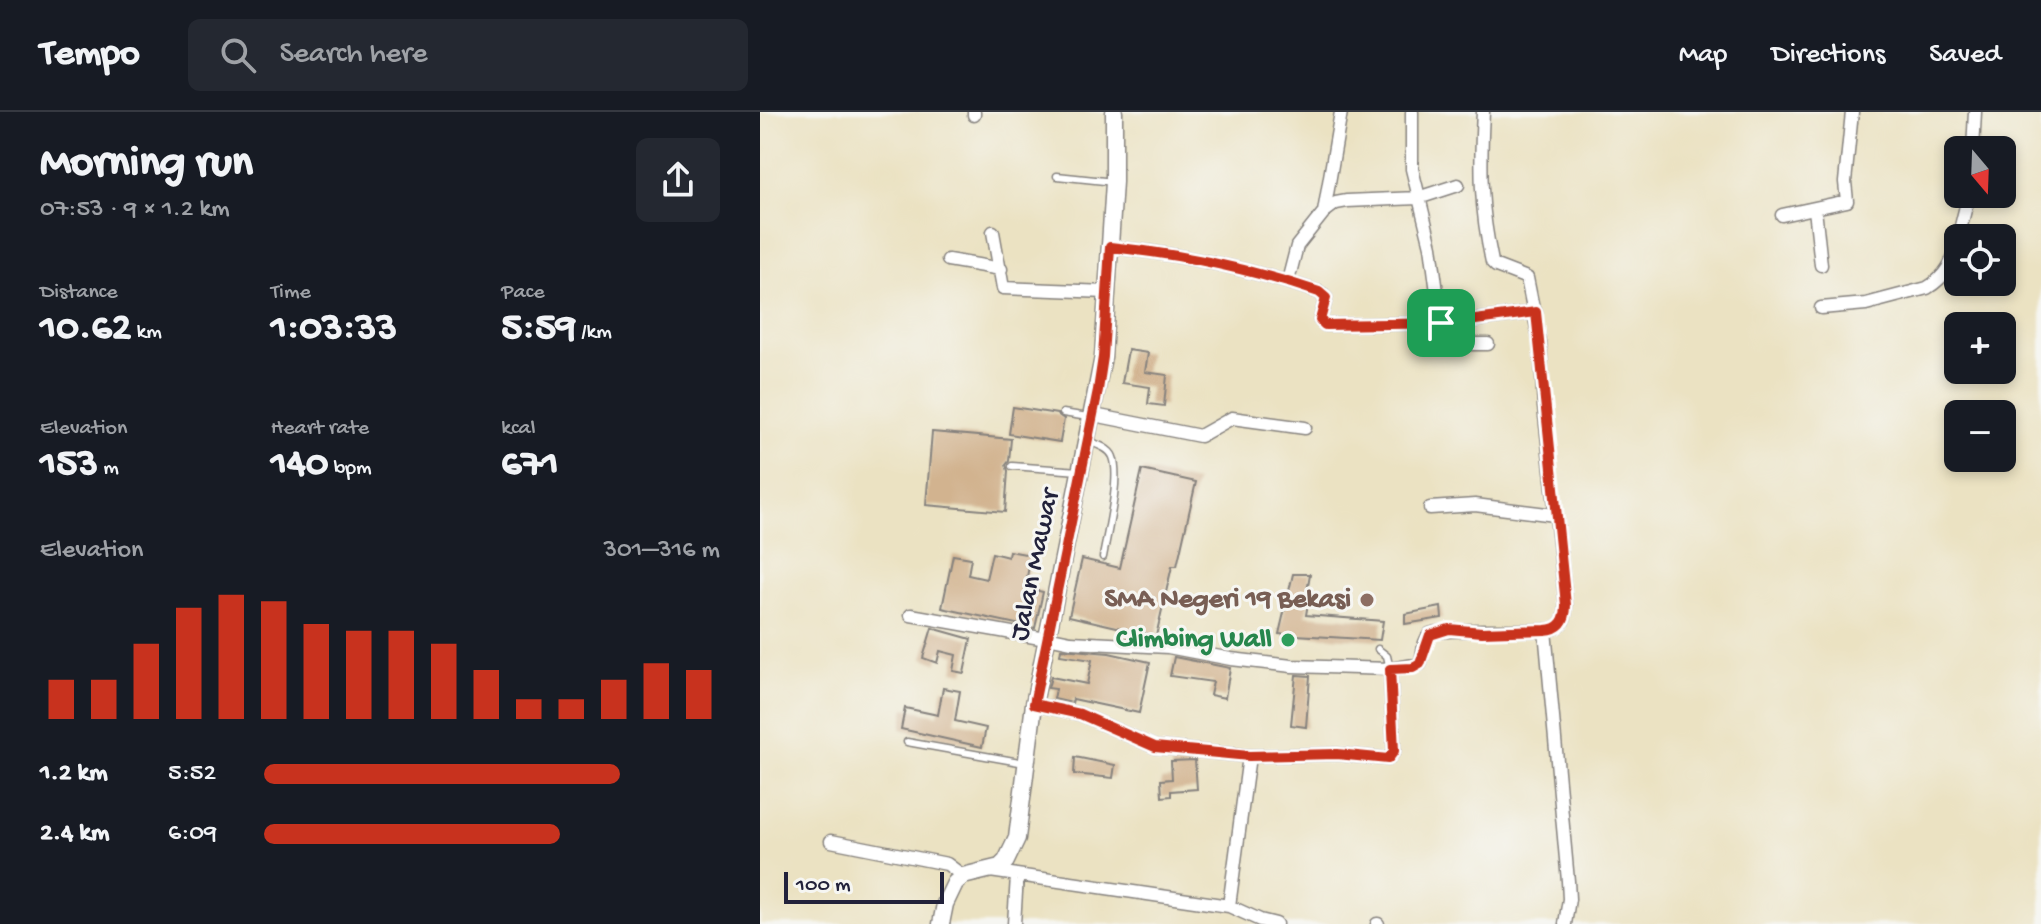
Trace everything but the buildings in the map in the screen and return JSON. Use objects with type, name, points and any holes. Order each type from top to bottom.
[{"type":"street","name":"Jalan Mawar","points":[[990,871],[1006,861],[1017,838],[1034,704],[1103,357],[1114,182],[1114,112]]},
{"type":"street","points":[[1324,212],[1341,112]]},
{"type":"street","points":[[1412,112],[1412,169],[1447,323],[1460,344],[1488,344]]},
{"type":"street","points":[[911,615],[1071,642],[1153,645],[1231,659],[1322,661],[1390,669],[1413,668],[1420,664],[1427,639],[1435,631],[1554,630],[1566,615],[1536,312],[1527,278],[1492,262],[1482,214],[1480,171],[1483,112]]},
{"type":"street","points":[[1782,215],[1847,201],[1845,182],[1852,112]]},
{"type":"street","points":[[1974,136],[1975,112]]},
{"type":"street","points":[[1288,281],[1297,246],[1324,212],[1336,203],[1418,198],[1458,185]]},
{"type":"street","points":[[1815,209],[1821,265]]},
{"type":"street","points":[[993,232],[1002,285],[1008,289],[1107,292]]},
{"type":"street","points":[[1110,247],[1192,258],[1288,281],[1324,294],[1326,298],[1320,320],[1325,325],[1447,323],[1536,312]]},
{"type":"street","points":[[948,260],[1001,269]]},
{"type":"street","points":[[1821,308],[1866,304],[1927,288],[1944,273]]},
{"type":"street","points":[[1093,416],[1200,436],[1232,418],[1305,428]]},
{"type":"street","points":[[1430,508],[1475,505],[1555,515]]},
{"type":"street","points":[[1545,630],[1568,881],[1565,924]]},
{"type":"street","points":[[1034,704],[1080,714],[1155,747],[1249,756],[1337,754],[1391,758],[1394,751],[1390,669]]},
{"type":"street","points":[[1229,906],[1249,756]]},
{"type":"street","points":[[831,841],[947,864],[963,876]]},
{"type":"street","points":[[941,924],[951,891],[963,876],[990,871],[1229,906],[1259,922],[1276,924]]},
{"type":"street","points":[[1014,924],[1017,876]]},
{"type":"lane","points":[[1057,176],[1114,182]]},
{"type":"lane","points":[[1063,413],[1093,416]]},
{"type":"lane","points":[[1088,441],[1109,450],[1113,457],[1113,503],[1103,557]]},
{"type":"lane","points":[[1012,466],[1082,471]]},
{"type":"lane","points":[[1378,649],[1387,656],[1390,669]]},
{"type":"lane","points":[[907,742],[1026,764]]},
{"type":"place","name":"SMA Negeri 19 Bekasi","points":[[1367,600]]},
{"type":"place","name":"Climbing Wall","points":[[1288,640]]},
{"type":"route","points":[[1110,247],[1162,252],[1207,261],[1319,292],[1326,298],[1320,320],[1325,325],[1441,323],[1536,312],[1566,605],[1566,615],[1554,630],[1435,631],[1427,639],[1417,667],[1390,669],[1394,751],[1388,759],[1337,754],[1249,756],[1155,747],[1080,714],[1034,704],[1098,390],[1110,247]]}]
